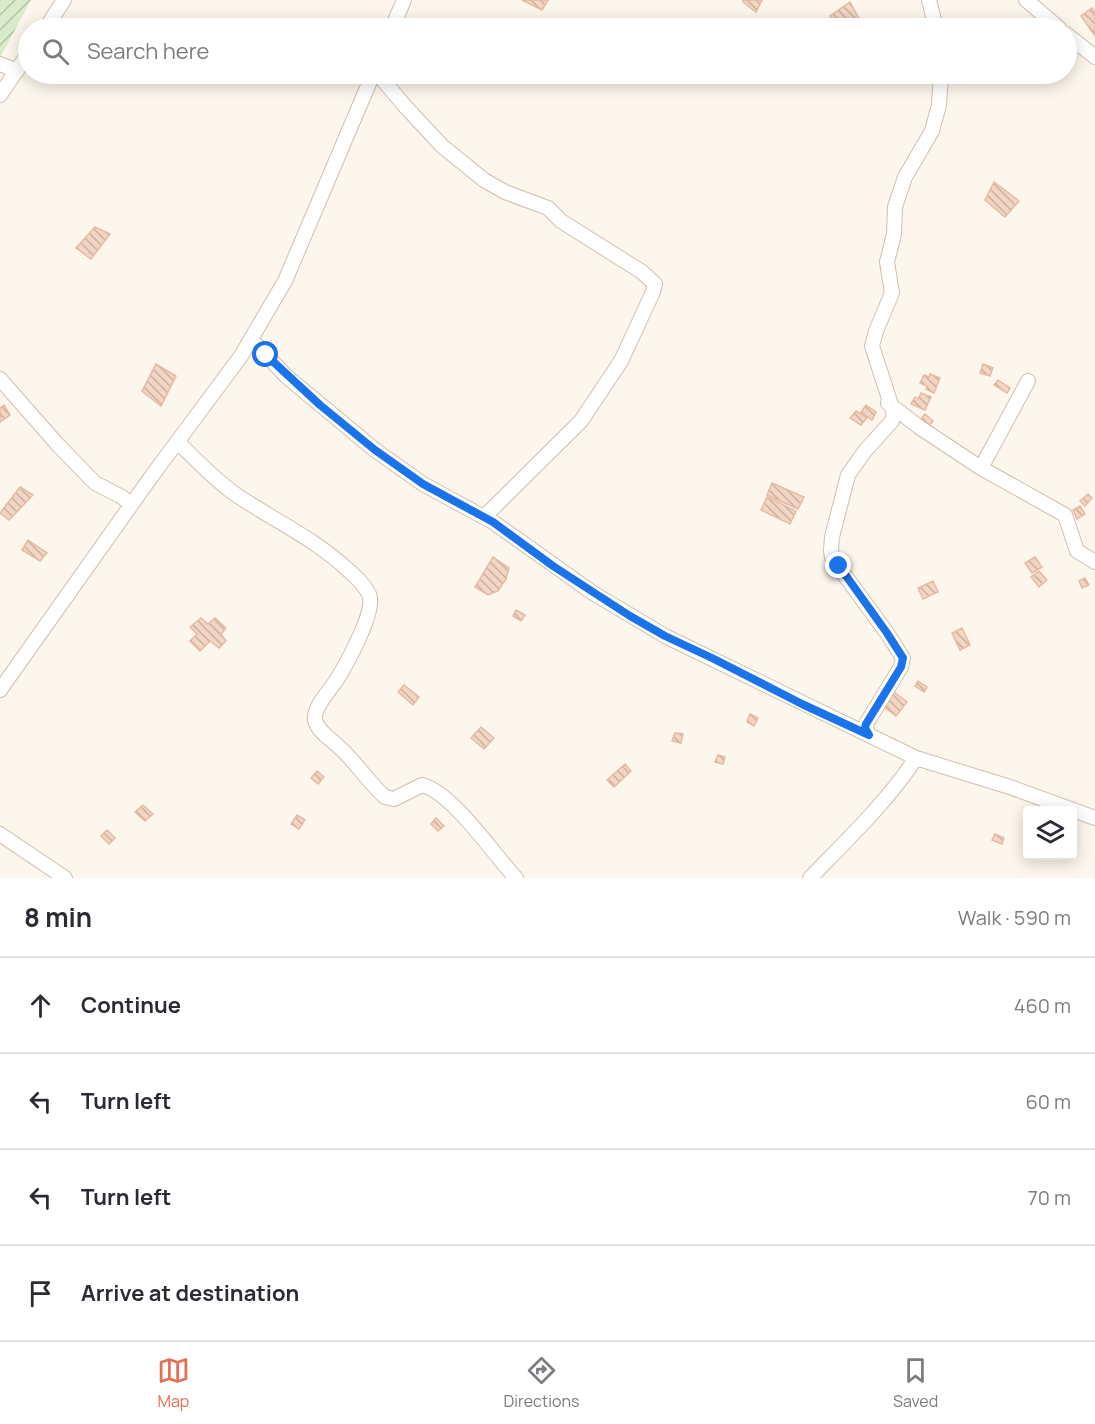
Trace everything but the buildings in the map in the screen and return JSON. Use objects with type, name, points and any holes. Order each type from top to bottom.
[{"type":"street","points":[[52,18],[64,0]]},
{"type":"street","points":[[396,18],[404,0]]},
{"type":"street","points":[[929,0],[934,18]]},
{"type":"street","points":[[1026,0],[1047,18]]},
{"type":"street","points":[[1077,43],[1095,57]]},
{"type":"street","points":[[0,64],[17,71],[0,95]]},
{"type":"street","points":[[0,690],[130,504],[224,381],[251,339],[285,281],[369,84]]},
{"type":"street","points":[[386,84],[442,146],[484,180],[506,192],[548,208],[561,221],[642,272],[655,284],[621,361],[581,421],[484,517]]},
{"type":"street","points":[[869,735],[865,728],[866,724],[901,667],[903,658],[832,558],[831,550],[834,528],[848,475],[865,451],[892,421],[894,414],[887,402],[886,386],[872,346],[892,293],[887,262],[894,234],[897,199],[910,167],[932,132],[939,105],[940,84]]},
{"type":"street","points":[[251,339],[286,376],[375,450],[423,484],[484,517],[592,593],[665,636],[916,758],[1010,787],[1095,818]]},
{"type":"street","points":[[0,379],[95,483],[122,497],[130,504]]},
{"type":"street","points":[[981,468],[1029,381]]},
{"type":"street","points":[[887,402],[919,427],[981,468],[1065,515],[1077,551],[1095,562]]},
{"type":"street","points":[[178,442],[199,464],[232,492],[303,534],[336,558],[356,577],[368,593],[371,605],[366,621],[337,680],[317,709],[315,716],[317,726],[349,756],[385,797],[394,799],[420,785],[438,794],[461,814],[516,878]]},
{"type":"street","points":[[810,878],[873,812],[916,758]]},
{"type":"street","points":[[0,834],[65,878]]},
{"type":"green space","points":[[0,0],[31,0],[21,18],[18,18],[18,24],[0,58]]},
{"type":"route","points":[[266,355],[286,376],[375,450],[423,484],[493,522],[592,593],[665,636],[869,735],[865,728],[866,724],[901,667],[903,658],[839,566]]}]
